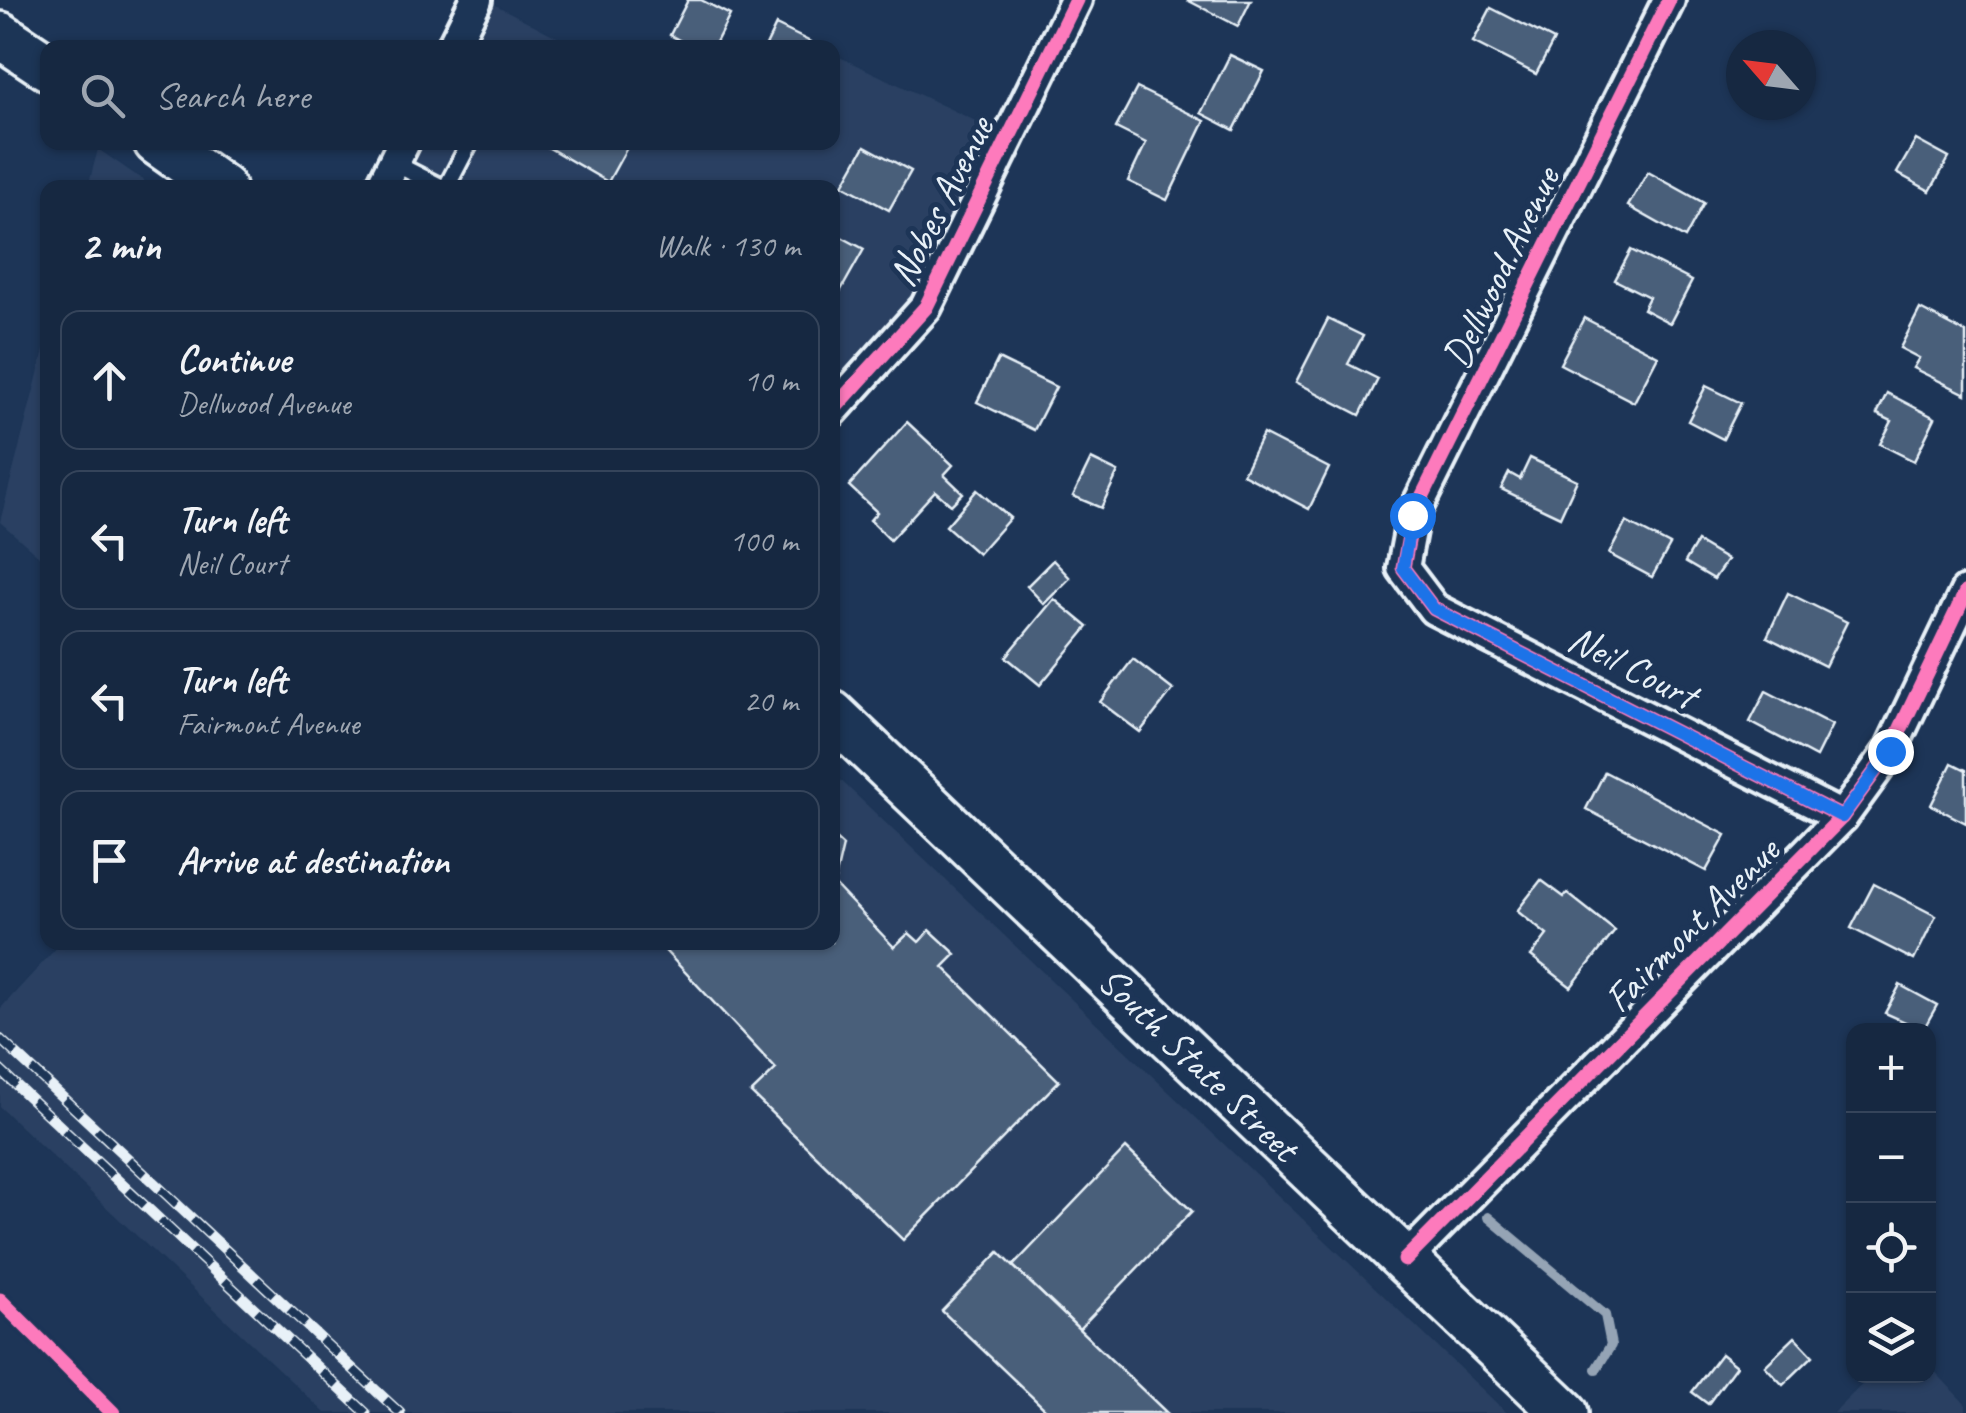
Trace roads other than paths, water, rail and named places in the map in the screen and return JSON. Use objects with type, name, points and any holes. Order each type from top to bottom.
[{"type":"main road","points":[[0,35],[40,62]]},
{"type":"main road","points":[[169,150],[208,180]]},
{"type":"main road","name":"South State Street","points":[[840,722],[1566,1413]]},
{"type":"street","points":[[456,40],[476,0]]},
{"type":"street","name":"Nobes Avenue","points":[[840,402],[926,306],[1076,0]]},
{"type":"street","name":"Dellwood Avenue","points":[[1403,568],[1412,515],[1668,0]]},
{"type":"street","name":"Neil Court","points":[[1403,568],[1434,609],[1842,817]]},
{"type":"street","name":"Fairmont Avenue","points":[[1405,1260],[1842,817],[1890,751],[1966,592]]},
{"type":"lane","points":[[449,180],[466,150]]},
{"type":"lane","points":[[393,164],[428,180]]},
{"type":"waterway","points":[[1488,1217],[1605,1315],[1611,1345],[1596,1369]]},
{"type":"railway","points":[[0,1039],[400,1413]]},
{"type":"railway","points":[[0,1070],[366,1413]]}]
